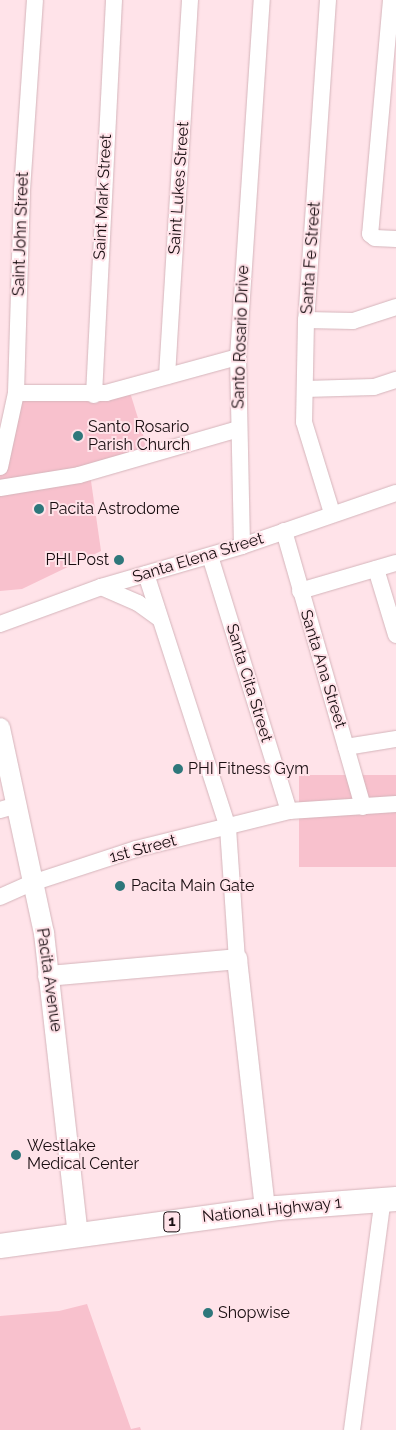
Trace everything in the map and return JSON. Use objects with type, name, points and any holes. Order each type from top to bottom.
[{"type":"highway","name":"National Highway 1","points":[[0,1246],[265,1210],[390,1199]]},
{"type":"main road","name":"Pacita Avenue","points":[[0,728],[9,808],[32,883],[44,934],[78,1235]]},
{"type":"main road","points":[[48,976],[237,959],[265,1210]]},
{"type":"street","name":"Saint John Street","points":[[0,467],[16,393],[22,190],[36,0]]},
{"type":"street","name":"Saint Mark Street","points":[[94,395],[114,0]]},
{"type":"street","name":"Saint Lukes Street","points":[[167,376],[190,0]]},
{"type":"street","name":"Santo Rosario Drive","points":[[0,488],[80,475],[238,429],[238,357],[262,0]]},
{"type":"street","name":"Santa Fe Street","points":[[328,0],[306,320],[304,422],[332,513]]},
{"type":"street","points":[[391,0],[370,234],[375,238],[396,239]]},
{"type":"street","points":[[306,320],[353,321],[396,307]]},
{"type":"street","points":[[16,393],[94,395],[238,357]]},
{"type":"street","points":[[305,389],[374,386],[396,380]]},
{"type":"street","points":[[238,429],[242,546]]},
{"type":"street","name":"Santa Elena Street","points":[[0,624],[101,587],[242,546],[332,513],[396,493]]},
{"type":"street","name":"Santa Ana Street","points":[[284,531],[300,592],[364,807]]},
{"type":"street","name":"Santa Cita Street","points":[[210,556],[289,811]]},
{"type":"street","points":[[300,592],[396,563]]},
{"type":"street","points":[[376,569],[396,635]]},
{"type":"street","points":[[146,574],[228,828],[237,959]]},
{"type":"street","points":[[101,587],[138,603],[160,620]]},
{"type":"street","points":[[346,747],[396,739]]},
{"type":"street","name":"1st Street","points":[[0,897],[32,883],[136,849],[228,828],[289,811],[396,804]]},
{"type":"street","points":[[352,1430],[390,1199]]},
{"type":"shaded area","points":[[129,389],[149,454],[0,487],[0,474],[20,397]]},
{"type":"shaded area","points":[[90,474],[101,551],[22,589],[0,591],[0,488]]},
{"type":"shaded area","points":[[299,775],[396,775],[396,867],[299,867]]},
{"type":"shaded area","points":[[87,1304],[131,1429],[140,1427],[141,1430],[0,1430],[0,1316],[59,1311]]},
{"type":"place","name":"Santo Rosario Parish Church","points":[[78,436]]},
{"type":"place","name":"Pacita Astrodome","points":[[39,509]]},
{"type":"place","name":"PHLPost","points":[[119,560]]},
{"type":"place","name":"PHI Fitness Gym","points":[[178,769]]},
{"type":"place","name":"Pacita Main Gate","points":[[120,886]]},
{"type":"place","name":"Westlake Medical Center","points":[[16,1155]]},
{"type":"place","name":"Shopwise","points":[[208,1313]]}]
